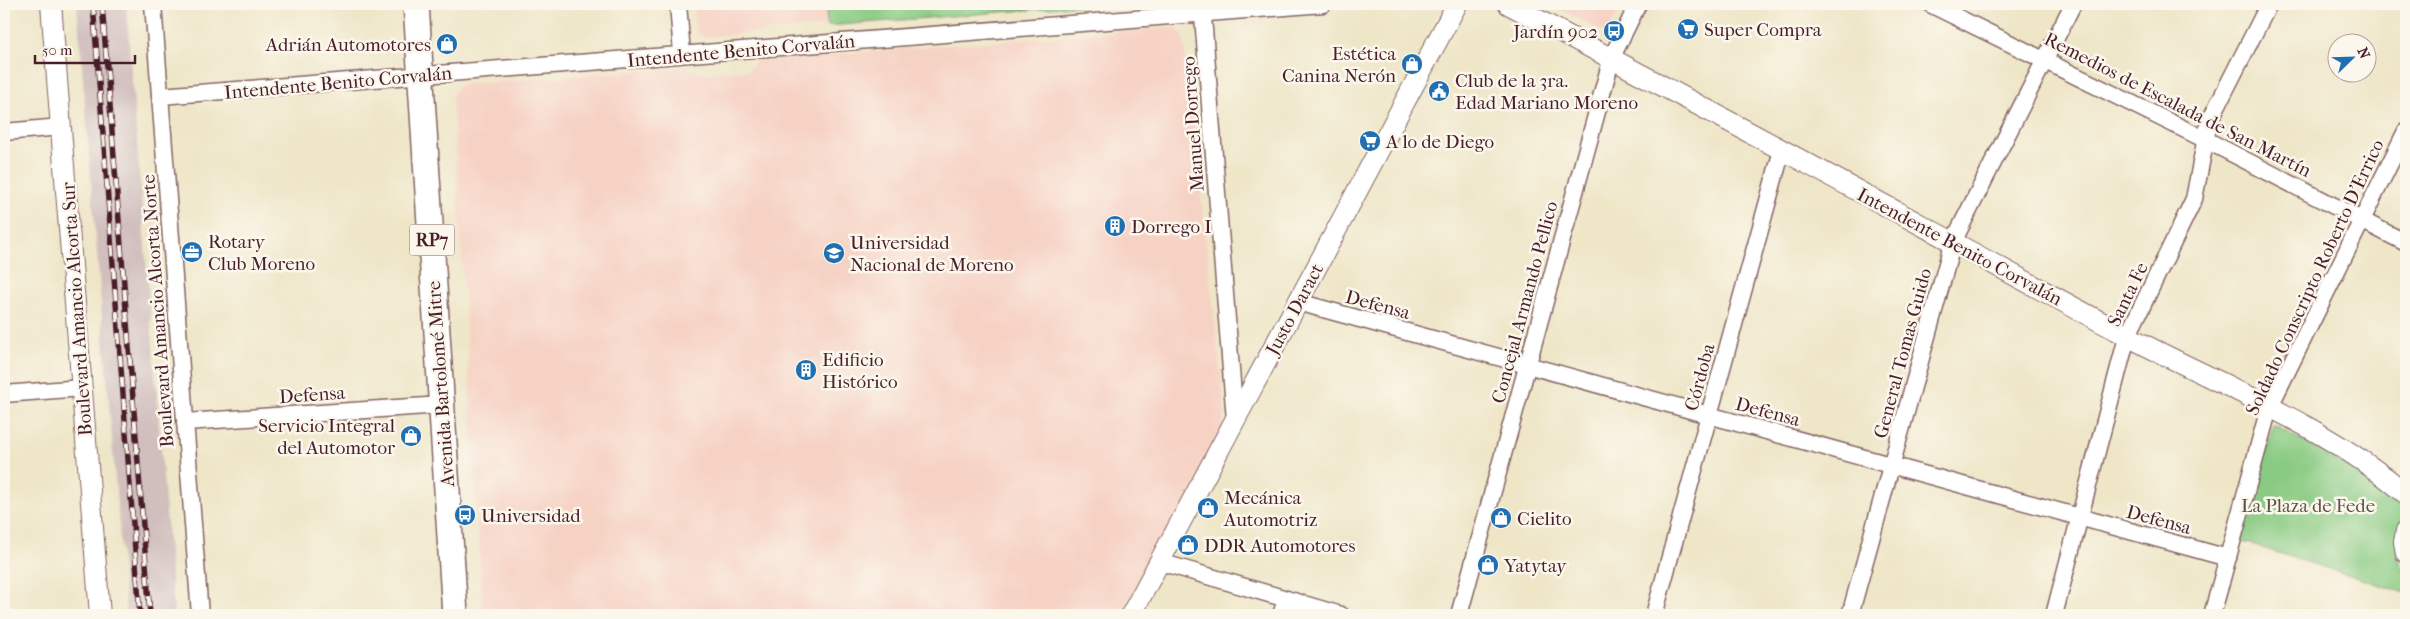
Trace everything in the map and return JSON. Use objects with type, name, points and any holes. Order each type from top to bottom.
[{"type":"main road","name":"Avenida Bartolomé Mitre","points":[[416,4],[422,75],[454,615]]},
{"type":"street","name":"Boulevard Amancio Alcorta Sur","points":[[51,4],[100,615]]},
{"type":"street","name":"Boulevard Amancio Alcorta Norte","points":[[153,4],[200,615]]},
{"type":"street","points":[[678,4],[682,54]]},
{"type":"street","name":"Intendente Benito Corvalán","points":[[160,96],[682,54],[1203,8],[1323,4]]},
{"type":"street","name":"Justo Daract","points":[[1132,615],[1457,4]]},
{"type":"street","name":"Intendente Benito Corvalán","points":[[1508,4],[1612,57],[2128,337],[2338,444],[2386,477],[2406,494]]},
{"type":"street","name":"Concejal Armando Pellico","points":[[1459,615],[1612,57],[1638,4]]},
{"type":"street","name":"Remedios de Escalada de San Martín","points":[[1930,4],[2204,139],[2406,243]]},
{"type":"street","name":"General Tomas Guido","points":[[1850,615],[1953,242],[2072,4]]},
{"type":"street","name":"Santa Fe","points":[[2054,615],[2128,337],[2191,208],[2209,122],[2269,4]]},
{"type":"street","name":"Manuel Dorrego","points":[[1203,8],[1235,420]]},
{"type":"street","points":[[4,132],[61,127]]},
{"type":"street","name":"Soldado Conscripto Roberto D'Errico","points":[[2212,615],[2269,408],[2406,131]]},
{"type":"street","name":"Córdoba","points":[[1654,615],[1782,150]]},
{"type":"street","name":"Defensa","points":[[1298,302],[2228,558]]},
{"type":"street","points":[[4,394],[82,388]]},
{"type":"street","name":"Defensa","points":[[185,422],[442,405]]},
{"type":"street","points":[[2406,531],[2404,542],[2406,553]]},
{"type":"street","points":[[1160,562],[1284,607],[1342,615]]},
{"type":"shaded area","points":[[77,4],[126,4],[174,615],[126,615]]},
{"type":"shaded area","points":[[694,4],[826,4],[827,26],[704,37],[695,31]]},
{"type":"shaded area","points":[[1550,4],[1621,4],[1607,34]]},
{"type":"shaded area","name":"Universidad Nacional de Moreno","points":[[1175,27],[1183,35],[1225,412],[1221,440],[1120,615],[483,615],[452,95],[459,85],[686,67],[701,74],[749,70],[755,61]]},
{"type":"green space","points":[[826,4],[1101,4],[827,26]]},
{"type":"green space","name":"La Plaza de Fede","points":[[2273,425],[2349,466],[2389,492],[2404,506],[2406,519],[2401,528],[2397,551],[2398,560],[2406,574],[2406,593],[2240,541]]},
{"type":"railway","points":[[93,4],[140,615]]},
{"type":"railway","points":[[102,4],[150,615]]},
{"type":"place","name":"Super Compra","points":[[1688,29]]},
{"type":"place","name":"Jardín 902","points":[[1614,31]]},
{"type":"place","name":"Adrián Automotores","points":[[447,44]]},
{"type":"place","name":"Estética Canina Nerón","points":[[1412,64]]},
{"type":"place","name":"Club de la 3ra. Edad Mariano Moreno","points":[[1439,91]]},
{"type":"place","name":"A lo de Diego","points":[[1370,141]]},
{"type":"place","name":"Dorrego I","points":[[1115,226]]},
{"type":"place","name":"Rotary Club Moreno","points":[[192,252]]},
{"type":"place","name":"Universidad Nacional de Moreno","points":[[834,253]]},
{"type":"place","name":"Edificio Histórico","points":[[806,370]]},
{"type":"place","name":"Servicio Integral del Automotor","points":[[411,436]]},
{"type":"place","name":"Mecánica Automotriz","points":[[1208,508]]},
{"type":"place","name":"Universidad","points":[[465,515]]},
{"type":"place","name":"Cielito","points":[[1501,518]]},
{"type":"place","name":"DDR Automotores","points":[[1188,545]]},
{"type":"place","name":"Yatytay","points":[[1488,565]]}]
